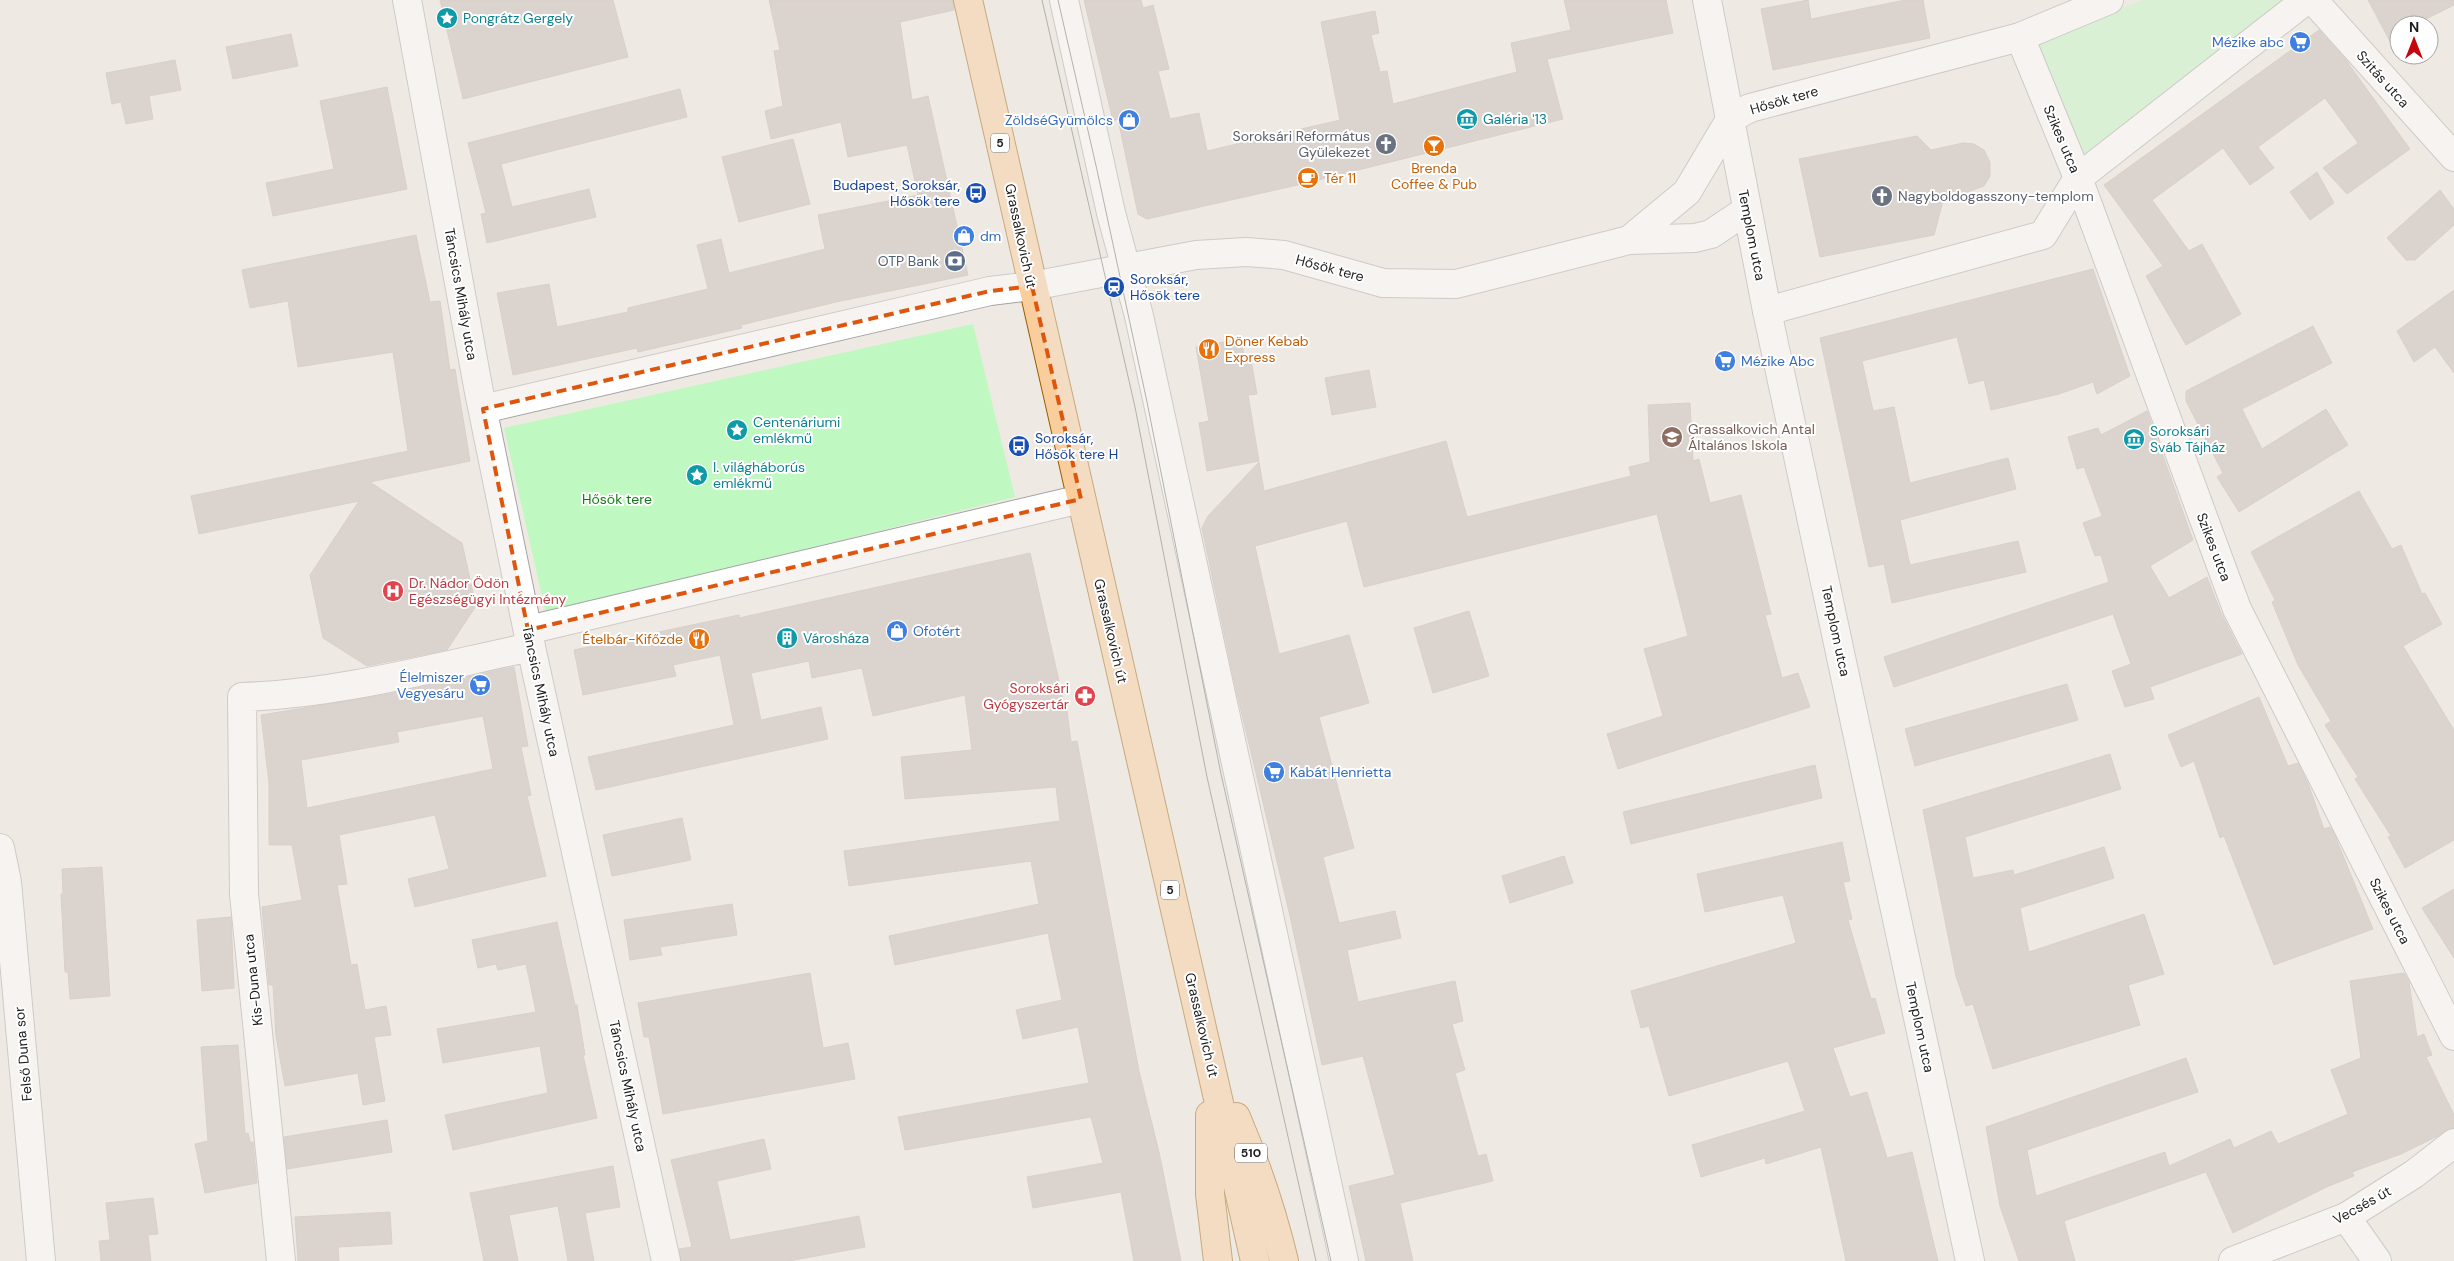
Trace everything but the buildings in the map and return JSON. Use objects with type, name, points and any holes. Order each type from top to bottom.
[{"type":"main road","name":"Grassalkovich út","points":[[968,0],[1255,1261]]},
{"type":"main road","points":[[1207,1049],[1211,1131],[1210,1194],[1218,1261]]},
{"type":"main road","name":"510","points":[[1207,1049],[1255,1163],[1275,1225],[1284,1261]]},
{"type":"street","name":"Táncsics Mihály utca","points":[[407,0],[483,409],[529,639],[666,1261]]},
{"type":"street","points":[[1064,0],[1111,213],[1139,316],[1344,1261]]},
{"type":"street","name":"Templom utca","points":[[1707,0],[1732,118],[1747,210],[1767,311],[1970,1261]]},
{"type":"street","name":"Hősök tere","points":[[483,409],[990,291],[1032,286],[1196,256],[1246,252],[1284,256],[1384,283],[1456,284],[1629,240],[1688,192],[1732,118],[1750,108],[2020,37],[2109,0]]},
{"type":"street","points":[[1767,311],[2043,236],[2078,178],[2306,0]]},
{"type":"street","name":"Szitás utca","points":[[2313,0],[2453,154]]},
{"type":"street","name":"Szikes utca","points":[[2020,37],[2078,178],[2237,609],[2454,1036]]},
{"type":"street","points":[[1629,240],[1695,238],[1711,234],[1747,210]]},
{"type":"street","points":[[529,639],[1081,499]]},
{"type":"street","name":"Kis-Duna utca","points":[[281,1261],[244,894],[242,698],[282,696],[362,683],[529,639]]},
{"type":"street","name":"Felső Duna sor","points":[[0,848],[7,882],[41,1261]]},
{"type":"street","name":"Vecsés út","points":[[2233,1261],[2346,1217],[2414,1174],[2454,1143]]},
{"type":"street","points":[[2346,1217],[2377,1261]]},
{"type":"highlighted area","points":[[1032,286],[1081,499],[528,630],[483,409],[990,291]]},
{"type":"green space","points":[[2143,0],[2296,0],[2082,165],[2030,40]]},
{"type":"green space","name":"Hősök tere","points":[[973,324],[1015,497],[546,614],[504,428]]},
{"type":"tram line","points":[[1042,0],[1135,407],[1207,777],[1316,1261]]},
{"type":"tram line","points":[[1058,0],[1147,402],[1221,774],[1331,1261]]},
{"type":"place","name":"Pongrátz Gergely","points":[[447,18]]},
{"type":"place","name":"Mézike abc","points":[[2300,42]]},
{"type":"place","name":"Galéria '13","points":[[1467,119]]},
{"type":"place","name":"ZöldséGyümölcs","points":[[1129,120]]},
{"type":"place","name":"Soroksári Református Gyülekezet","points":[[1386,144]]},
{"type":"place","name":"Brenda Coffee & Pub","points":[[1434,146]]},
{"type":"place","name":"Tér 11","points":[[1308,178]]},
{"type":"place","name":"Budapest, Soroksár, Hősök tere","points":[[976,193]]},
{"type":"place","name":"Nagyboldogasszony-templom","points":[[1882,196]]},
{"type":"place","name":"dm","points":[[964,236]]},
{"type":"place","name":"OTP Bank","points":[[955,261]]},
{"type":"place","name":"Soroksár, Hősök tere","points":[[1114,287]]},
{"type":"place","name":"Döner Kebab Express","points":[[1209,349]]},
{"type":"place","name":"Mézike Abc","points":[[1725,361]]},
{"type":"place","name":"Centenáriumi emlékmű","points":[[737,430]]},
{"type":"place","name":"Grassalkovich Antal Általános Iskola","points":[[1672,437]]},
{"type":"place","name":"Soroksári Sváb Tájház","points":[[2134,439]]},
{"type":"place","name":"Soroksár, Hősök tere H","points":[[1019,446]]},
{"type":"place","name":"I. világháborús emlékmű","points":[[697,475]]},
{"type":"place","name":"Dr. Nádor Ödön Egészségügyi Intézmény","points":[[393,591]]},
{"type":"place","name":"Ofotért","points":[[897,631]]},
{"type":"place","name":"Városháza","points":[[787,638]]},
{"type":"place","name":"Ételbár-Kifőzde","points":[[699,639]]},
{"type":"place","name":"Élelmiszer Vegyesáru","points":[[480,685]]},
{"type":"place","name":"Soroksári Gyógyszertár","points":[[1085,696]]},
{"type":"place","name":"Kabát Henrietta","points":[[1274,772]]}]
